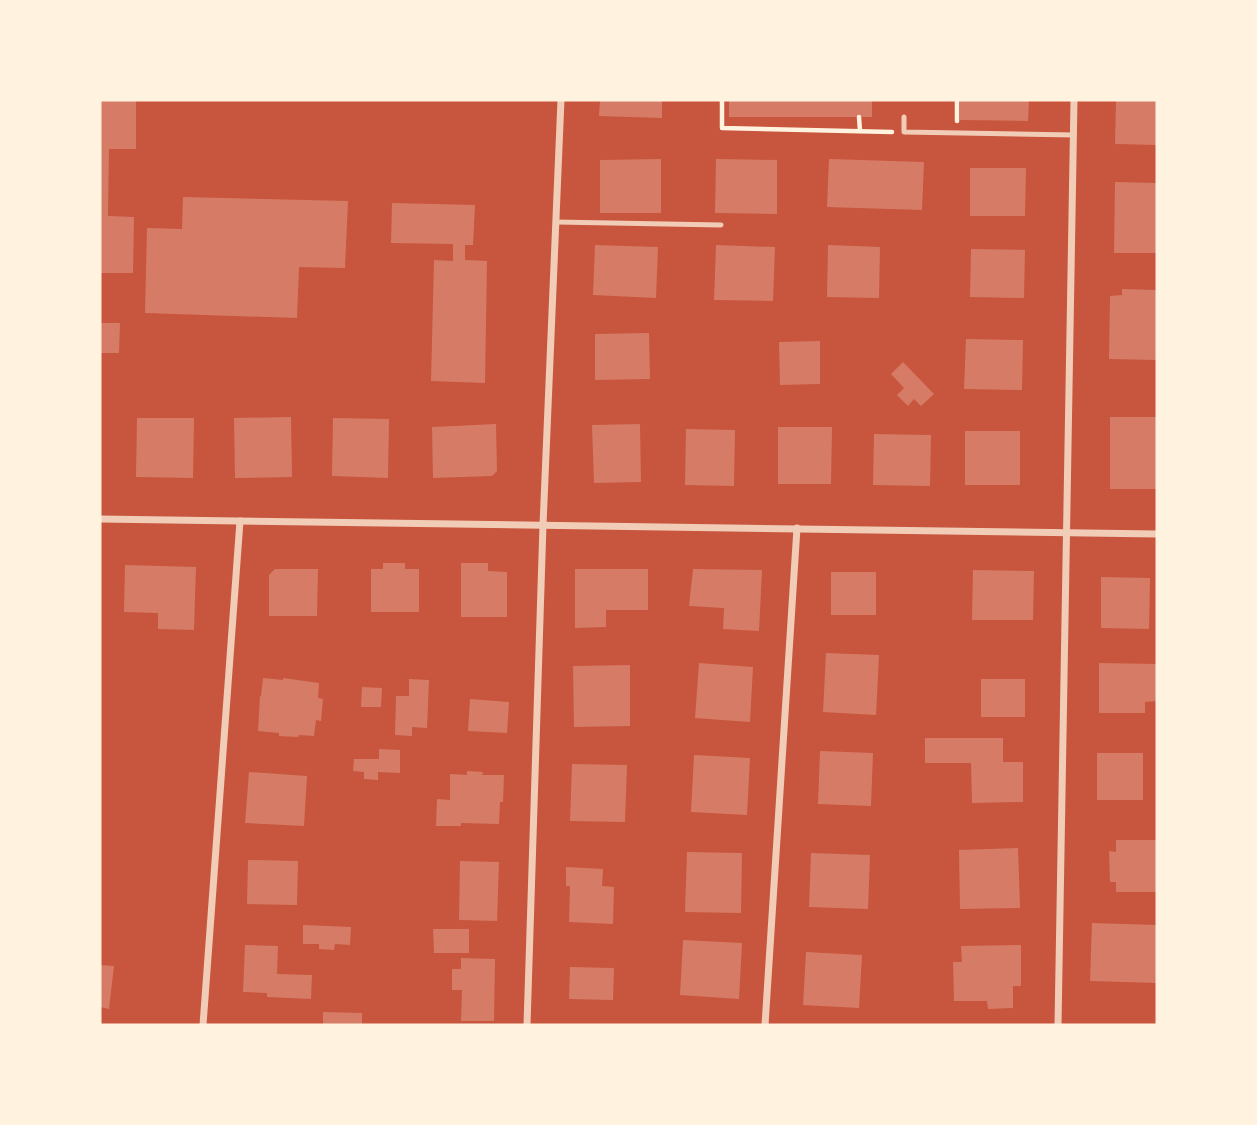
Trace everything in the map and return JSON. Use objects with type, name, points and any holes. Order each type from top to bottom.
[{"type":"street","points":[[527,1025],[543,525],[561,100]]},
{"type":"street","points":[[1058,1025],[1074,100]]},
{"type":"street","points":[[100,519],[1157,534]]},
{"type":"street","points":[[203,1025],[240,521]]},
{"type":"street","points":[[765,1025],[797,528]]},
{"type":"lane","points":[[904,117],[904,132],[1074,135]]},
{"type":"lane","points":[[556,222],[721,225]]},
{"type":"path","points":[[722,100],[722,128],[904,132]]},
{"type":"path","points":[[859,117],[860,131]]},
{"type":"building","points":[[100,100],[136,100],[136,149],[109,149],[108,216],[134,217],[133,273],[100,273]]},
{"type":"building","points":[[600,100],[662,100],[662,118],[599,116]]},
{"type":"building","points":[[729,100],[872,100],[872,117],[729,117]]},
{"type":"building","points":[[960,100],[1029,100],[1028,121],[960,120]]},
{"type":"building","points":[[1116,100],[1157,100],[1157,145],[1115,144]]},
{"type":"building","points":[[661,159],[661,213],[600,213],[600,160]]},
{"type":"building","points":[[716,159],[777,160],[777,214],[715,213]]},
{"type":"building","points":[[829,159],[924,162],[922,210],[827,207]]},
{"type":"building","points":[[970,168],[1026,168],[1025,216],[970,216]]},
{"type":"building","points":[[1115,182],[1157,183],[1157,253],[1114,253]]},
{"type":"building","points":[[183,197],[348,201],[345,268],[299,267],[297,318],[145,313],[147,228],[182,229]]},
{"type":"building","points":[[392,203],[475,205],[473,245],[465,245],[465,260],[487,261],[485,383],[431,381],[434,260],[453,261],[453,244],[391,243]]},
{"type":"building","points":[[595,245],[658,247],[656,298],[593,295]]},
{"type":"building","points":[[716,245],[775,247],[773,301],[714,300]]},
{"type":"building","points":[[828,245],[880,247],[879,298],[827,297]]},
{"type":"building","points":[[971,249],[1025,250],[1024,298],[970,297]]},
{"type":"building","points":[[1122,289],[1157,290],[1157,360],[1109,359],[1110,296],[1122,295]]},
{"type":"building","points":[[100,323],[120,323],[119,353],[100,353]]},
{"type":"building","points":[[649,333],[650,379],[595,380],[595,334]]},
{"type":"building","points":[[966,339],[1023,340],[1022,390],[964,389]]},
{"type":"building","points":[[820,341],[820,384],[780,385],[779,342]]},
{"type":"building","points":[[903,362],[934,394],[921,406],[914,399],[908,406],[897,395],[904,388],[891,374]]},
{"type":"building","points":[[291,417],[292,477],[235,478],[234,418]]},
{"type":"building","points":[[1110,417],[1157,417],[1157,489],[1110,489]]},
{"type":"building","points":[[137,418],[194,418],[193,478],[136,477]]},
{"type":"building","points":[[333,418],[389,419],[388,478],[332,476]]},
{"type":"building","points":[[496,424],[497,471],[492,476],[433,478],[432,427]]},
{"type":"building","points":[[640,424],[641,482],[594,483],[592,425]]},
{"type":"building","points":[[778,427],[832,427],[831,484],[778,484]]},
{"type":"building","points":[[686,429],[735,430],[734,486],[685,485]]},
{"type":"building","points":[[965,431],[1020,431],[1020,485],[965,485]]},
{"type":"building","points":[[874,434],[931,435],[930,486],[873,485]]},
{"type":"building","points":[[383,563],[405,563],[405,569],[419,569],[419,612],[371,612],[371,569],[383,569]]},
{"type":"building","points":[[461,563],[488,563],[488,571],[507,572],[507,617],[461,617]]},
{"type":"building","points":[[125,565],[196,567],[194,630],[158,629],[158,613],[124,612]]},
{"type":"building","points":[[275,569],[318,569],[317,616],[269,616],[269,575]]},
{"type":"building","points":[[575,569],[648,569],[648,610],[606,610],[606,627],[575,628]]},
{"type":"building","points":[[693,569],[762,570],[759,631],[723,629],[724,608],[689,606]]},
{"type":"building","points":[[973,570],[1034,571],[1033,620],[972,620]]},
{"type":"building","points":[[831,572],[876,572],[876,615],[831,615]]},
{"type":"building","points":[[1101,577],[1150,578],[1149,629],[1101,628]]},
{"type":"building","points":[[826,653],[879,655],[876,715],[823,712]]},
{"type":"building","points":[[699,663],[753,667],[750,722],[695,718]]},
{"type":"building","points":[[1099,663],[1157,664],[1157,701],[1145,702],[1145,713],[1099,713]]},
{"type":"building","points":[[630,665],[630,726],[574,727],[573,666]]},
{"type":"building","points":[[263,678],[319,683],[318,698],[323,699],[321,721],[316,720],[314,736],[279,736],[279,733],[258,731]]},
{"type":"building","points":[[409,679],[429,680],[427,728],[412,727],[412,736],[395,735],[396,696],[409,696]]},
{"type":"building","points":[[981,679],[1025,679],[1025,717],[981,717]]},
{"type":"building","points":[[362,687],[382,688],[381,707],[361,707]]},
{"type":"building","points":[[470,699],[509,702],[507,733],[468,731]]},
{"type":"building","points":[[925,738],[1003,738],[1003,762],[1023,762],[1023,802],[972,803],[971,763],[925,763]]},
{"type":"building","points":[[379,749],[400,750],[400,773],[378,772],[378,780],[364,779],[364,772],[353,771],[354,759],[379,759]]},
{"type":"building","points":[[820,751],[873,753],[871,806],[818,804]]},
{"type":"building","points":[[1097,753],[1143,753],[1143,800],[1097,800]]},
{"type":"building","points":[[694,755],[750,758],[747,815],[691,812]]},
{"type":"building","points":[[572,764],[627,765],[625,822],[570,821]]},
{"type":"building","points":[[467,771],[483,772],[482,775],[504,775],[499,824],[461,823],[461,826],[436,826],[437,799],[450,800],[450,774],[467,775]]},
{"type":"building","points":[[249,772],[307,776],[304,826],[245,823]]},
{"type":"building","points":[[1116,840],[1156,840],[1156,892],[1116,892],[1116,882],[1110,882],[1109,851],[1116,852]]},
{"type":"building","points":[[1018,848],[1020,908],[960,909],[959,850]]},
{"type":"building","points":[[687,852],[742,853],[741,913],[685,912]]},
{"type":"building","points":[[811,853],[870,855],[868,909],[809,907]]},
{"type":"building","points":[[248,860],[298,861],[297,905],[247,904]]},
{"type":"building","points":[[460,861],[499,862],[497,921],[459,920]]},
{"type":"building","points":[[566,867],[603,869],[602,886],[614,887],[613,924],[569,922],[570,886],[566,886]]},
{"type":"building","points":[[1092,923],[1157,925],[1157,983],[1090,981]]},
{"type":"building","points":[[303,925],[351,927],[350,945],[335,944],[334,950],[319,949],[319,944],[303,944]]},
{"type":"building","points":[[433,929],[469,929],[469,953],[434,953]]},
{"type":"building","points":[[683,940],[742,943],[739,999],[680,995]]},
{"type":"building","points":[[245,945],[278,946],[277,974],[312,975],[311,999],[267,997],[267,993],[243,992]]},
{"type":"building","points":[[1021,945],[1021,986],[1013,986],[1013,1008],[988,1009],[987,1001],[954,1001],[953,962],[962,962],[961,946]]},
{"type":"building","points":[[806,952],[862,955],[859,1008],[803,1005]]},
{"type":"building","points":[[461,958],[495,959],[494,1021],[461,1021],[462,990],[452,990],[452,969],[461,969]]},
{"type":"building","points":[[100,965],[114,966],[109,1009],[100,1007]]},
{"type":"building","points":[[570,967],[614,968],[613,1000],[569,999]]},
{"type":"building","points":[[323,1012],[362,1013],[362,1025],[323,1025]]}]
